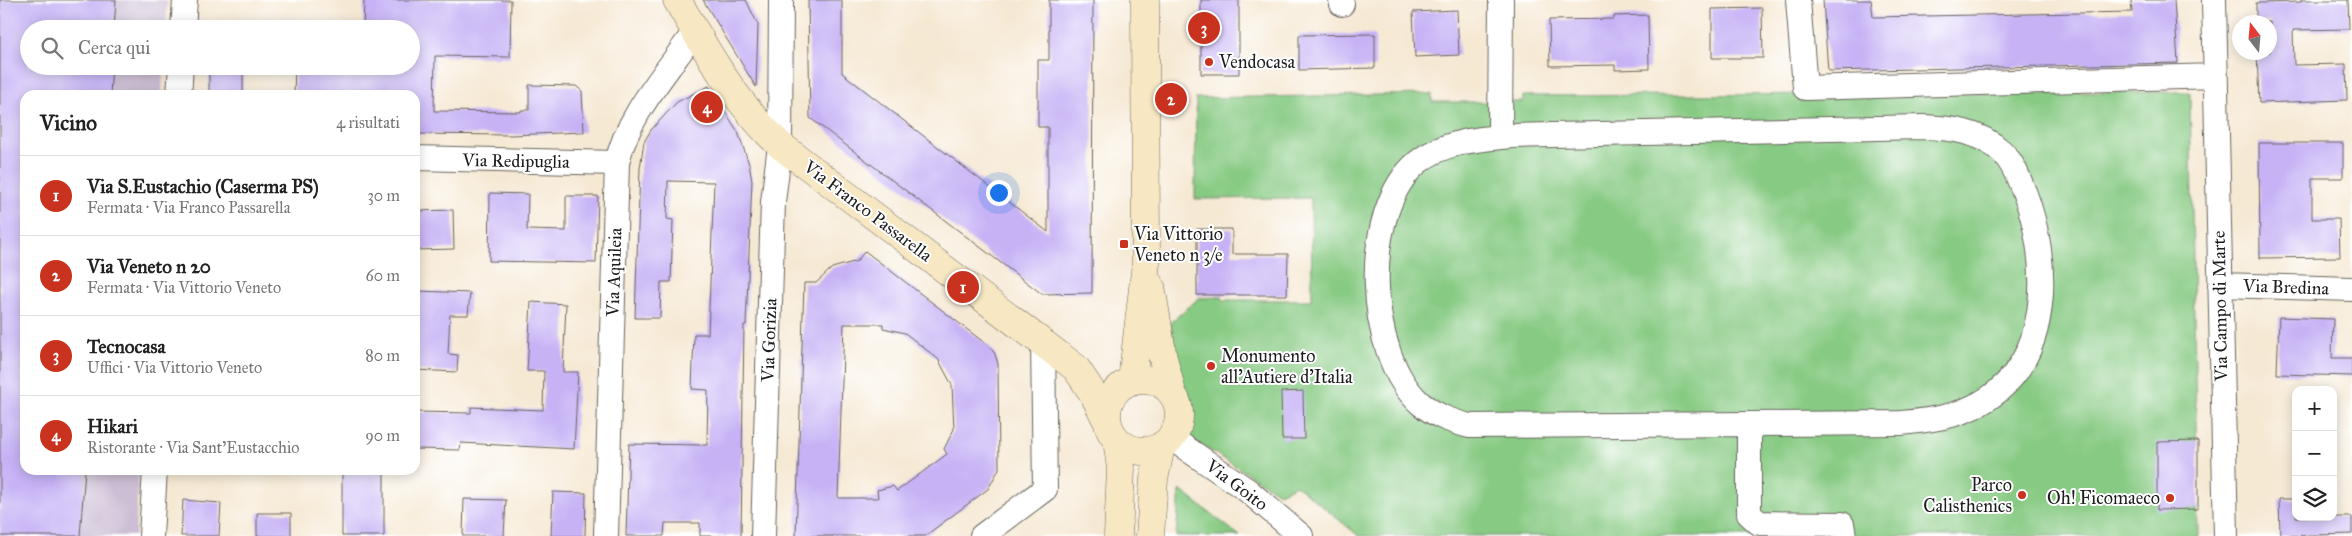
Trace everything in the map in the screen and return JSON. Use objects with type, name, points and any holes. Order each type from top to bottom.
[{"type":"street","points":[[184,20],[185,0]]},
{"type":"street","name":"Via Franco Passarella","points":[[677,0],[738,99],[756,122],[780,145],[1076,368],[1094,395],[1112,431]]},
{"type":"street","name":"Via Gorizia","points":[[763,536],[773,202],[780,145],[781,0]]},
{"type":"street","points":[[1118,536],[1121,468],[1112,431],[1110,400],[1128,382],[1146,263],[1145,0]]},
{"type":"street","points":[[1500,137],[1501,0]]},
{"type":"street","points":[[1798,0],[1805,88],[2216,76]]},
{"type":"street","name":"Via Campo di Marte","points":[[2214,0],[2226,536]]},
{"type":"street","name":"Via Aquileia","points":[[606,536],[617,163],[622,143],[634,119],[695,31]]},
{"type":"street","points":[[179,90],[180,75]]},
{"type":"street","points":[[1923,127],[1947,128],[1967,132],[1986,140],[2002,152],[2013,166],[2028,201],[2039,244],[2042,269],[2039,312],[2025,356],[2013,375],[1998,392],[1977,406],[1953,416],[1930,420],[1901,423],[1749,425],[1469,426],[1441,418],[1420,403],[1404,382],[1392,359],[1383,333],[1378,303],[1377,274],[1383,222],[1391,200],[1402,179],[1419,162],[1439,149],[1462,142],[1500,137],[1923,127]]},
{"type":"street","name":"Via Redipuglia","points":[[420,158],[617,163]]},
{"type":"street","points":[[1146,263],[1163,358],[1172,393],[1178,406],[1179,419],[1166,442],[1154,479],[1150,536]]},
{"type":"street","name":"Via Bredina","points":[[2220,285],[2352,289]]},
{"type":"street","points":[[982,536],[1045,489],[1043,343]]},
{"type":"street","name":"Via Franco Passarella","points":[[1076,368],[1128,382]]},
{"type":"street","points":[[1128,382],[1154,380],[1172,393]]},
{"type":"street","points":[[1749,425],[1749,514],[1759,523],[1842,524],[1844,536]]},
{"type":"street","points":[[1112,431],[1128,448],[1141,451],[1166,442]]},
{"type":"street","name":"Via Goito","points":[[1166,442],[1247,490],[1300,536]]},
{"type":"street","points":[[150,536],[155,475]]},
{"type":"shaded area","points":[[0,0],[167,0],[166,20],[20,20],[20,75],[163,75],[162,90],[20,90],[20,475],[139,475],[135,536],[0,536]]},
{"type":"green space","points":[[2190,92],[2198,536],[1359,536],[1296,485],[1279,493],[1187,436],[1193,421],[1190,403],[1181,385],[1171,351],[1171,322],[1199,298],[1222,297],[1223,300],[1312,300],[1311,198],[1195,199],[1196,98],[1432,94],[1432,102],[1523,102],[1523,96]]},
{"type":"green space","points":[[1180,490],[1240,536],[1176,536]]},
{"type":"building","points":[[0,0],[116,0],[115,20],[20,20],[20,75],[111,75],[110,90],[20,90],[20,475],[85,475],[80,536],[0,536]]},
{"type":"building","points":[[364,0],[511,0],[510,57],[435,56],[434,111],[521,112],[521,110],[529,110],[529,85],[576,86],[582,91],[584,132],[511,135],[420,134],[420,90],[294,90],[295,75],[420,75],[420,20],[363,20]]},
{"type":"building","points":[[703,0],[746,0],[758,25],[756,87]]},
{"type":"building","points":[[808,0],[842,0],[842,73],[1048,232],[1048,127],[1038,127],[1038,60],[1049,60],[1049,0],[1093,0],[1092,293],[1042,294],[810,118]]},
{"type":"building","points":[[1201,0],[1239,0],[1239,74],[1201,74]]},
{"type":"building","points":[[1823,0],[1871,0],[1873,17],[2132,12],[2131,0],[2174,0],[2178,63],[1828,71]]},
{"type":"building","points":[[2301,0],[2348,0],[2349,29],[2293,30],[2294,65],[2346,64],[2347,100],[2259,103],[2257,60],[2277,60],[2277,15],[2256,15],[2256,3],[2301,2]]},
{"type":"building","points":[[1762,8],[1763,58],[1712,58],[1712,9]]},
{"type":"building","points":[[1457,10],[1459,55],[1415,57],[1413,12]]},
{"type":"building","points":[[1648,15],[1649,69],[1615,70],[1615,65],[1550,66],[1549,20],[1614,19],[1614,16]]},
{"type":"building","points":[[1375,34],[1375,68],[1299,70],[1299,35]]},
{"type":"building","points":[[209,75],[243,75],[243,90],[209,90]]},
{"type":"building","points":[[709,86],[738,132],[749,164],[752,181],[746,325],[744,325],[741,536],[700,536],[700,523],[665,523],[664,536],[626,536],[629,444],[707,445],[708,390],[692,389],[694,334],[708,334],[714,182],[668,181],[667,219],[673,220],[671,282],[661,282],[660,318],[635,318],[640,168],[644,142],[651,130],[677,102]]},
{"type":"building","points":[[2259,143],[2343,143],[2343,178],[2312,178],[2312,219],[2339,219],[2340,257],[2260,258]]},
{"type":"building","points":[[490,193],[528,194],[527,230],[566,231],[566,196],[598,196],[596,263],[489,261]]},
{"type":"building","points":[[453,210],[454,249],[420,250],[420,211]]},
{"type":"building","points":[[1197,229],[1232,229],[1232,254],[1288,254],[1287,295],[1197,295]]},
{"type":"building","points":[[865,251],[990,347],[995,354],[998,364],[999,469],[988,489],[925,536],[796,536],[804,283],[816,283],[832,268],[857,261]],"holes":[[[844,324],[883,324],[883,328],[905,333],[938,359],[952,385],[954,429],[944,449],[947,454],[897,491],[893,486],[877,490],[878,498],[838,498]]]},
{"type":"building","points":[[420,291],[470,293],[468,315],[450,315],[448,354],[458,355],[457,372],[420,370]]},
{"type":"building","points":[[531,302],[566,304],[563,372],[578,372],[574,449],[461,443],[460,450],[420,449],[420,412],[471,413],[471,407],[543,410],[544,371],[527,371]]},
{"type":"building","points":[[2279,317],[2333,319],[2332,358],[2352,358],[2352,376],[2277,374]]},
{"type":"building","points":[[1303,391],[1304,439],[1282,439],[1281,392]]},
{"type":"building","points":[[2198,441],[2198,509],[2157,510],[2157,442]]},
{"type":"building","points":[[342,475],[384,475],[384,536],[342,536]]},
{"type":"building","points":[[553,492],[586,493],[585,536],[551,536]]},
{"type":"building","points":[[464,499],[506,500],[504,536],[463,536]]},
{"type":"building","points":[[2279,499],[2292,499],[2292,521],[2337,521],[2337,517],[2352,517],[2352,534],[2280,536]]},
{"type":"building","points":[[183,500],[221,503],[219,536],[181,536]]},
{"type":"building","points":[[257,513],[291,513],[291,536],[257,536]]},
{"type":"place","name":"Tecnocasa","points":[[1204,28]]},
{"type":"place","name":"Vendocasa","points":[[1209,62]]},
{"type":"place","name":"Via Veneto n 20","points":[[1171,99]]},
{"type":"place","name":"Hikari","points":[[707,107]]},
{"type":"place","name":"Via Vittorio Veneto n 3/e","points":[[1124,244]]},
{"type":"place","name":"Via S.Eustachio (Caserma PS)","points":[[963,287]]},
{"type":"place","name":"Monumento all'Autiere d'Italia","points":[[1211,366]]},
{"type":"place","name":"Parco Calisthenics","points":[[2022,495]]},
{"type":"place","name":"Oh! Ficomaeco","points":[[2170,498]]}]
